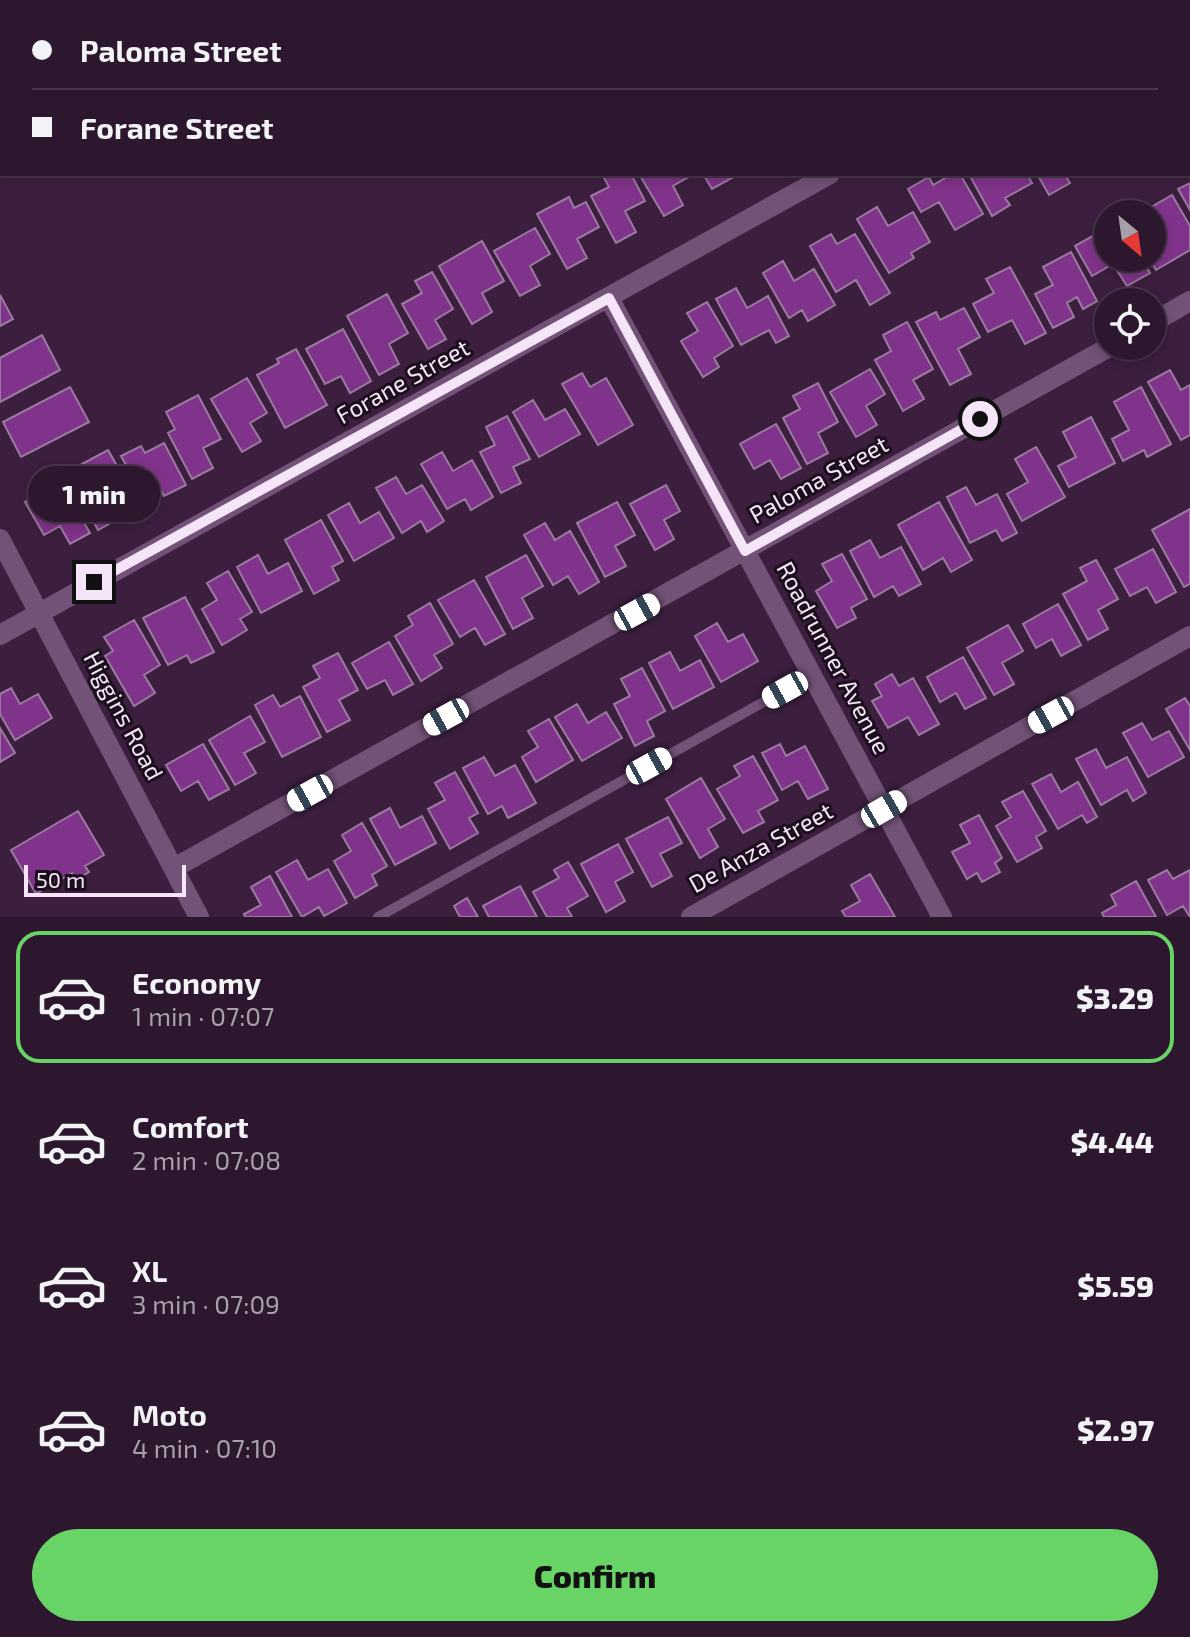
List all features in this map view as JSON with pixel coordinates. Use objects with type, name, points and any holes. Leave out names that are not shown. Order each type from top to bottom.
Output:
[{"type":"street","name":"Forane Street","points":[[0,635],[826,176]]},
{"type":"street","name":"Roadrunner Avenue","points":[[609,298],[942,917]]},
{"type":"street","points":[[1166,315],[1190,301]]},
{"type":"street","name":"Paloma Street","points":[[174,868],[1094,356]]},
{"type":"street","name":"Higgins Road","points":[[0,539],[199,917]]},
{"type":"street","name":"De Anza Street","points":[[691,917],[1190,636]]},
{"type":"lane","points":[[378,917],[812,675]]},
{"type":"building","points":[[603,176],[632,176],[645,201],[625,211],[636,232],[616,243],[591,196],[609,187]]},
{"type":"building","points":[[640,176],[690,176],[673,186],[683,205],[664,216]]},
{"type":"building","points":[[704,176],[732,178],[712,189]]},
{"type":"building","points":[[949,176],[961,176],[983,214],[955,230],[939,202],[921,212],[908,189],[929,177],[933,185]]},
{"type":"building","points":[[970,176],[1028,176],[1032,183],[1005,198],[1010,205],[992,216]]},
{"type":"building","points":[[1038,176],[1065,176],[1070,183],[1049,195]]},
{"type":"building","points":[[1190,183],[1190,210],[1178,189]]},
{"type":"building","points":[[1172,195],[1190,226],[1190,250],[1166,264],[1166,200],[1163,200]]},
{"type":"building","points":[[569,197],[574,208],[586,202],[599,227],[577,239],[587,258],[567,269],[537,214]]},
{"type":"building","points":[[877,207],[888,226],[913,212],[930,242],[911,253],[914,258],[889,273],[857,219]]},
{"type":"building","points":[[535,228],[550,254],[530,266],[540,285],[520,296],[494,251]]},
{"type":"building","points":[[831,234],[837,244],[855,234],[890,293],[870,305],[856,280],[836,292],[810,246]]},
{"type":"building","points":[[1094,235],[1094,272],[1099,272],[1092,276],[1075,246]]},
{"type":"building","points":[[482,241],[504,281],[482,293],[492,312],[472,324],[439,266]]},
{"type":"building","points":[[1071,252],[1094,295],[1094,303],[1083,309],[1077,297],[1067,303],[1074,317],[1053,328],[1035,294],[1053,285],[1043,267]]},
{"type":"building","points":[[783,261],[794,281],[814,269],[835,305],[808,321],[802,310],[789,318],[763,273]]},
{"type":"building","points":[[1010,267],[1046,333],[1025,344],[1012,320],[988,332],[973,304],[994,293],[986,279]]},
{"type":"building","points":[[432,272],[453,309],[435,320],[446,339],[428,349],[402,304],[422,293],[415,281]]},
{"type":"building","points":[[1118,272],[1150,273],[1127,286]]},
{"type":"building","points":[[736,288],[747,308],[768,296],[789,336],[776,343],[769,330],[741,345],[716,299]]},
{"type":"building","points":[[387,294],[408,333],[389,344],[399,364],[379,375],[347,316]]},
{"type":"building","points":[[0,295],[13,319],[0,326]]},
{"type":"building","points":[[707,302],[733,346],[714,358],[719,367],[703,377],[681,341],[698,331],[687,313]]},
{"type":"building","points":[[964,308],[980,337],[958,349],[971,374],[950,385],[916,322],[936,312],[940,320]]},
{"type":"building","points":[[907,322],[933,369],[913,380],[924,399],[903,411],[875,360],[891,351],[883,335]]},
{"type":"building","points":[[343,329],[371,381],[350,393],[341,376],[325,384],[306,349]]},
{"type":"building","points":[[42,335],[60,370],[0,402],[0,358]]},
{"type":"building","points":[[296,349],[327,405],[285,428],[257,375]]},
{"type":"building","points":[[870,369],[885,394],[866,406],[877,425],[856,437],[830,392]]},
{"type":"building","points":[[1170,370],[1181,390],[1190,385],[1190,435],[1181,440],[1148,382]]},
{"type":"building","points":[[582,373],[590,387],[606,378],[633,425],[598,445],[562,384]]},
{"type":"building","points":[[247,378],[267,413],[250,423],[261,441],[242,452],[211,399]]},
{"type":"building","points":[[818,383],[838,422],[818,433],[828,453],[807,464],[783,418],[800,409],[793,396]]},
{"type":"building","points":[[70,387],[89,422],[21,457],[3,422]]},
{"type":"building","points":[[1141,387],[1171,444],[1147,457],[1144,450],[1123,461],[1112,439],[1129,430],[1114,402]]},
{"type":"building","points":[[198,395],[221,439],[203,448],[213,468],[192,479],[168,433],[175,429],[166,412]]},
{"type":"building","points":[[533,400],[545,420],[565,409],[580,434],[539,457],[513,412]]},
{"type":"building","points":[[507,416],[530,459],[513,467],[521,483],[501,493],[480,452],[495,445],[486,427]]},
{"type":"building","points":[[1091,417],[1115,463],[1069,487],[1058,466],[1076,457],[1063,432]]},
{"type":"building","points":[[776,424],[801,468],[781,479],[770,460],[754,469],[740,444]]},
{"type":"building","points":[[164,443],[186,485],[164,496],[156,481],[139,489],[121,456],[141,446],[145,453]]},
{"type":"building","points":[[1036,447],[1065,497],[1022,521],[1007,494],[1028,482],[1015,459]]},
{"type":"building","points":[[108,450],[129,487],[108,498],[119,518],[98,530],[67,472]]},
{"type":"building","points":[[442,452],[453,471],[472,460],[493,497],[471,510],[465,499],[447,509],[421,464]]},
{"type":"building","points":[[396,477],[406,494],[422,485],[444,521],[427,532],[421,521],[402,533],[376,488]]},
{"type":"building","points":[[61,482],[90,533],[70,544],[60,526],[44,535],[25,502]]},
{"type":"building","points":[[666,485],[680,511],[664,520],[674,539],[655,550],[630,504]]},
{"type":"building","points":[[966,487],[976,505],[997,494],[1017,533],[1002,541],[996,530],[970,543],[947,497]]},
{"type":"building","points":[[617,502],[635,535],[615,546],[626,566],[605,577],[577,523]]},
{"type":"building","points":[[939,502],[972,560],[951,572],[943,558],[923,570],[898,525]]},
{"type":"building","points":[[349,503],[360,523],[379,512],[394,538],[354,561],[328,515]]},
{"type":"building","points":[[1190,509],[1190,584],[1184,587],[1152,530]]},
{"type":"building","points":[[321,520],[343,561],[332,567],[339,580],[314,594],[285,540]]},
{"type":"building","points":[[545,523],[555,540],[570,531],[599,582],[579,594],[568,576],[553,585],[524,535]]},
{"type":"building","points":[[870,540],[880,558],[901,547],[921,584],[899,596],[893,586],[874,597],[850,551]]},
{"type":"building","points":[[1153,549],[1176,592],[1156,603],[1147,587],[1130,596],[1115,569]]},
{"type":"building","points":[[842,554],[867,599],[851,608],[856,618],[837,628],[816,591],[832,581],[822,564]]},
{"type":"building","points":[[258,555],[268,574],[288,563],[302,591],[261,613],[237,567]]},
{"type":"building","points":[[526,555],[543,586],[522,598],[533,618],[513,629],[486,577]]},
{"type":"building","points":[[1096,560],[1118,599],[1098,610],[1108,629],[1088,640],[1063,594],[1087,581],[1080,568]]},
{"type":"building","points":[[228,571],[252,612],[240,619],[247,630],[222,645],[202,609],[217,600],[207,583]]},
{"type":"building","points":[[474,580],[505,634],[485,645],[475,628],[460,637],[438,600]]},
{"type":"building","points":[[185,597],[214,652],[191,663],[187,655],[168,665],[143,618]]},
{"type":"building","points":[[430,603],[453,644],[434,655],[442,668],[421,681],[395,636],[413,625],[408,616]]},
{"type":"building","points":[[1058,604],[1081,645],[1061,656],[1052,639],[1036,648],[1023,624]]},
{"type":"building","points":[[134,620],[160,665],[144,675],[155,693],[134,706],[105,656],[113,651],[104,637]]},
{"type":"building","points":[[717,623],[728,642],[743,634],[758,661],[721,682],[695,636]]},
{"type":"building","points":[[1008,625],[1023,651],[1002,663],[1014,684],[994,695],[967,648]]},
{"type":"building","points":[[389,642],[413,684],[393,695],[385,680],[367,689],[352,663]]},
{"type":"building","points":[[670,652],[680,671],[700,660],[714,687],[673,709],[649,663]]},
{"type":"building","points":[[338,653],[358,690],[339,700],[350,720],[327,732],[303,687],[320,678],[313,666]]},
{"type":"building","points":[[963,657],[986,698],[965,709],[956,693],[940,702],[927,677]]},
{"type":"building","points":[[642,668],[665,711],[647,721],[654,736],[635,746],[614,704],[630,696],[621,679]]},
{"type":"building","points":[[892,674],[899,686],[913,678],[939,724],[919,735],[908,717],[888,728],[872,701],[882,696],[875,684]]},
{"type":"building","points":[[11,688],[20,704],[38,694],[52,718],[15,740],[0,714],[0,694]]},
{"type":"building","points":[[273,695],[280,707],[300,696],[321,737],[282,757],[255,705]]},
{"type":"building","points":[[1185,698],[1190,706],[1190,750],[1166,709]]},
{"type":"building","points":[[577,704],[588,723],[606,712],[622,738],[582,761],[555,717]]},
{"type":"building","points":[[250,716],[265,742],[244,753],[256,773],[235,785],[209,740]]},
{"type":"building","points":[[549,719],[573,760],[536,782],[522,757],[538,747],[528,731]]},
{"type":"building","points":[[1142,723],[1152,740],[1169,731],[1184,757],[1148,777],[1123,733]]},
{"type":"building","points":[[0,728],[15,753],[0,762]]},
{"type":"building","points":[[203,744],[229,789],[209,800],[198,781],[181,791],[166,765]]},
{"type":"building","points":[[780,744],[786,756],[805,746],[828,789],[808,799],[798,781],[782,790],[762,753]]},
{"type":"building","points":[[1096,749],[1106,768],[1127,757],[1146,793],[1133,801],[1127,790],[1101,805],[1076,759]]},
{"type":"building","points":[[753,756],[778,800],[758,811],[764,822],[743,833],[717,789],[740,776],[734,766]]},
{"type":"building","points":[[484,757],[495,776],[515,765],[536,803],[508,818],[502,806],[488,814],[463,768]]},
{"type":"building","points":[[455,772],[478,813],[469,818],[478,833],[450,849],[428,809],[445,800],[435,783]]},
{"type":"building","points":[[1051,774],[1061,792],[1078,782],[1097,817],[1087,823],[1082,815],[1058,829],[1032,784]]},
{"type":"building","points":[[701,778],[725,819],[708,829],[718,847],[700,858],[666,799]]},
{"type":"building","points":[[1023,791],[1046,831],[1036,837],[1042,848],[1017,862],[996,826],[1011,817],[1002,802]]},
{"type":"building","points":[[390,808],[400,828],[422,816],[436,843],[395,865],[370,819]]},
{"type":"building","points":[[78,811],[104,855],[85,866],[89,872],[76,880],[72,873],[36,894],[11,850]]},
{"type":"building","points":[[979,815],[1002,858],[995,863],[1000,872],[982,882],[977,873],[967,879],[952,852],[970,843],[960,825]]},
{"type":"building","points":[[668,817],[682,843],[660,854],[672,876],[652,887],[626,839]]},
{"type":"building","points":[[362,823],[387,866],[372,875],[377,885],[355,898],[334,861],[351,851],[342,835]]},
{"type":"building","points":[[618,844],[633,872],[615,882],[625,901],[606,912],[581,864]]},
{"type":"building","points":[[297,860],[308,880],[328,869],[347,903],[324,916],[319,907],[302,917],[276,872]]},
{"type":"building","points":[[568,862],[588,896],[567,908],[572,917],[547,917],[533,892],[559,878],[554,870]]},
{"type":"building","points":[[1167,870],[1173,879],[1190,870],[1190,917],[1183,906],[1167,915],[1148,880]]},
{"type":"building","points":[[870,874],[895,917],[846,917],[842,911],[860,901],[851,885]]},
{"type":"building","points":[[270,876],[292,917],[245,917],[244,914],[261,905],[251,887]]},
{"type":"building","points":[[1136,881],[1156,917],[1104,917],[1102,913],[1116,905],[1111,895]]},
{"type":"building","points":[[520,886],[537,917],[489,917],[483,906]]},
{"type":"building","points":[[467,898],[478,917],[460,917],[454,906]]},
{"type":"route","points":[[94,582],[609,298],[745,551],[980,419]]}]
